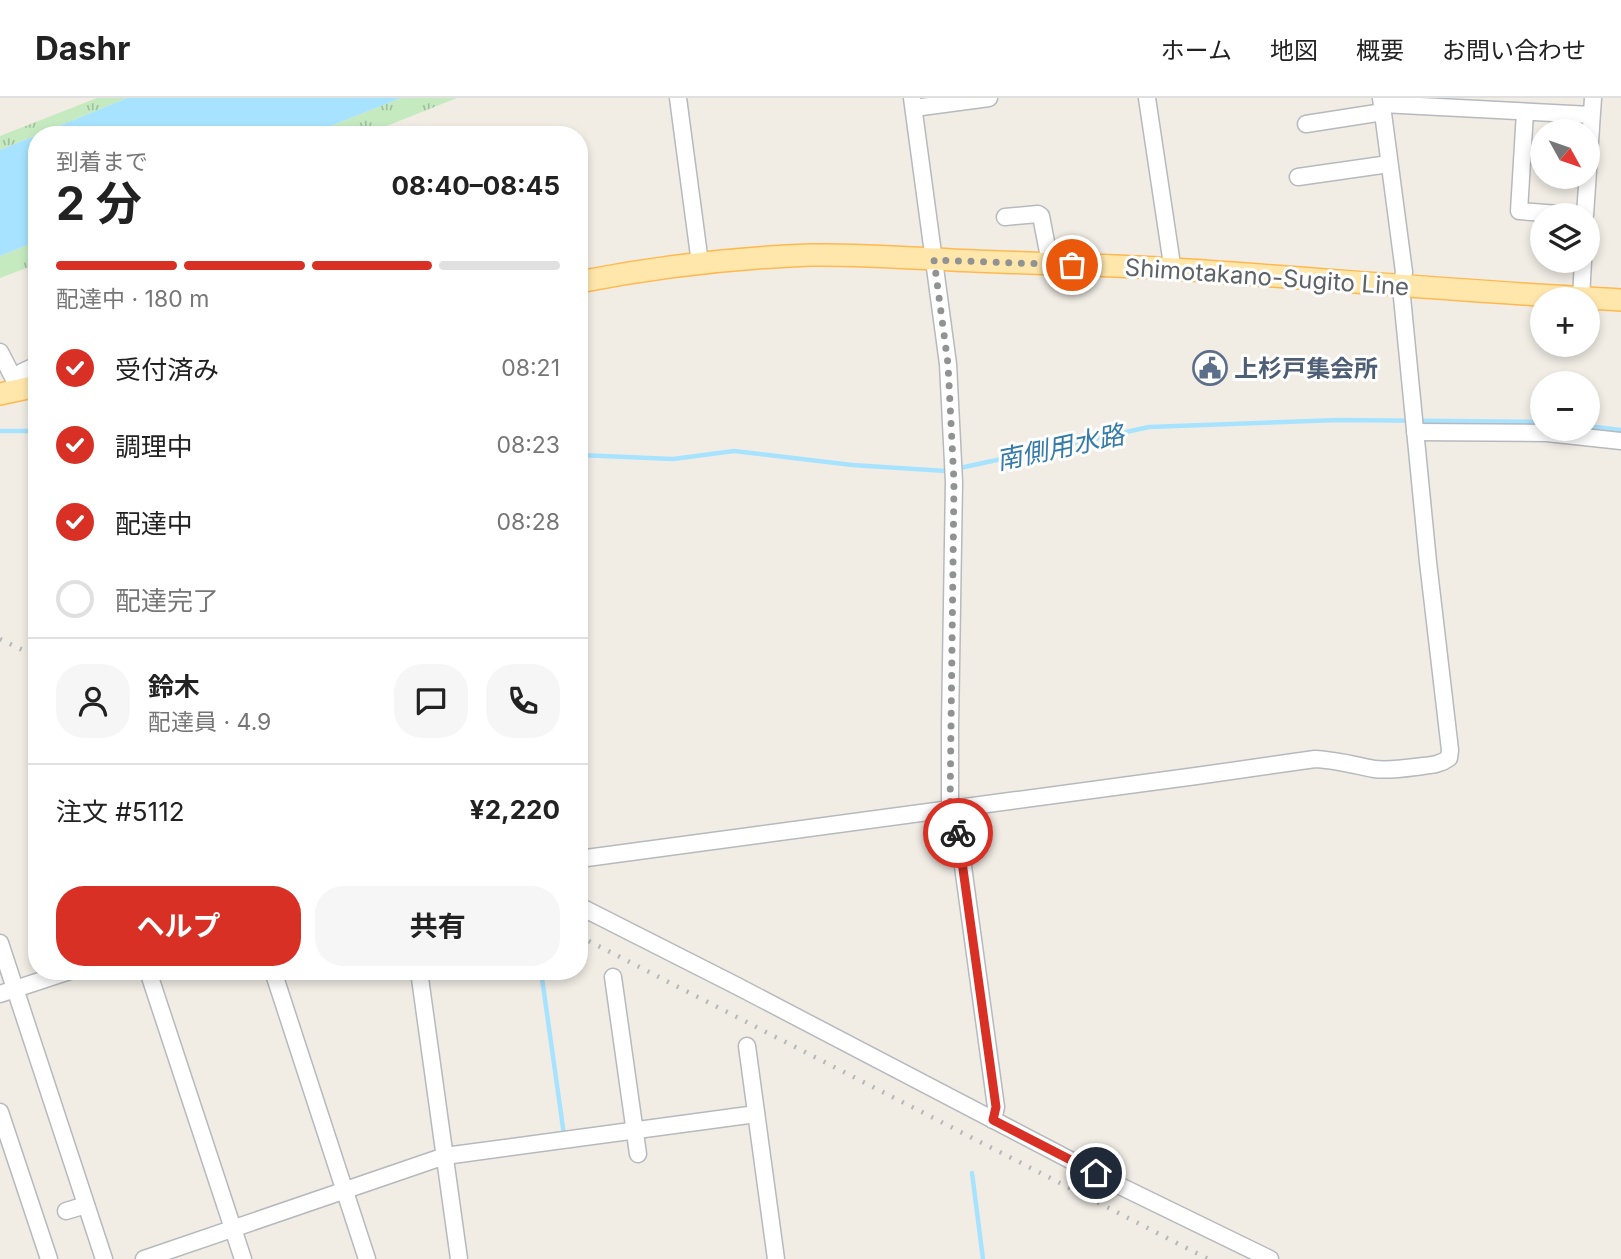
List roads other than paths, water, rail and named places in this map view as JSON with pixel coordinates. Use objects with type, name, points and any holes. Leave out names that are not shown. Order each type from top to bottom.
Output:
[{"type":"main road","name":"Shimotakano-Sugito Line","points":[[588,280],[700,263],[810,256],[887,257],[1170,269],[1530,295]]},
{"type":"main road","name":"Shimotakano-Sugito Line","points":[[1600,299],[1621,300]]},
{"type":"street","points":[[678,98],[700,263]]},
{"type":"street","points":[[989,98],[913,103],[948,364],[953,469],[953,808],[996,1107],[993,1120]]},
{"type":"street","points":[[1147,98],[1171,258],[1170,269]]},
{"type":"street","points":[[1586,203],[1593,98]]},
{"type":"street","points":[[1306,124],[1382,105],[1591,115]]},
{"type":"street","points":[[588,858],[1315,759],[1393,770],[1443,763],[1449,758],[1401,286],[1404,272],[1382,105]]},
{"type":"street","points":[[1525,112],[1519,211],[1530,212]]},
{"type":"street","points":[[1298,177],[1389,164]]},
{"type":"street","points":[[1005,217],[1041,216],[1048,252],[1047,264]]},
{"type":"street","points":[[0,352],[17,388]]},
{"type":"street","points":[[17,388],[22,372],[28,369]]},
{"type":"street","points":[[1415,432],[1547,433],[1621,441]]},
{"type":"street","points":[[588,911],[1118,1185],[1270,1259]]},
{"type":"street","points":[[0,943],[8,992],[104,1259]]},
{"type":"street","points":[[614,977],[638,1154]]},
{"type":"street","points":[[8,992],[44,980]]},
{"type":"street","points":[[151,980],[243,1259]]},
{"type":"street","points":[[276,980],[367,1259]]},
{"type":"street","points":[[420,980],[459,1259]]},
{"type":"street","points":[[747,1046],[776,1259]]},
{"type":"street","points":[[0,1112],[49,1259]]},
{"type":"street","points":[[144,1259],[445,1156],[756,1114]]},
{"type":"street","points":[[66,1211],[86,1205]]},
{"type":"water","points":[[127,98],[401,98],[331,126],[59,126]]},
{"type":"water","points":[[28,139],[28,245],[0,256],[0,150]]},
{"type":"waterway","name":"南側用水路","points":[[588,455],[673,459],[734,451],[852,465],[946,471],[1149,427],[1338,420],[1530,422]]},
{"type":"waterway","name":"南側用水路","points":[[1600,428],[1621,430]]},
{"type":"waterway","name":"南側用水路","points":[[0,431],[28,431]]},
{"type":"waterway","points":[[542,980],[564,1135]]},
{"type":"waterway","points":[[972,1173],[983,1259]]},
{"type":"railway","points":[[0,639],[28,653]]},
{"type":"railway","points":[[588,941],[1208,1259]]},
{"type":"place","name":"上杉戸集会所","points":[[1210,368]]}]
